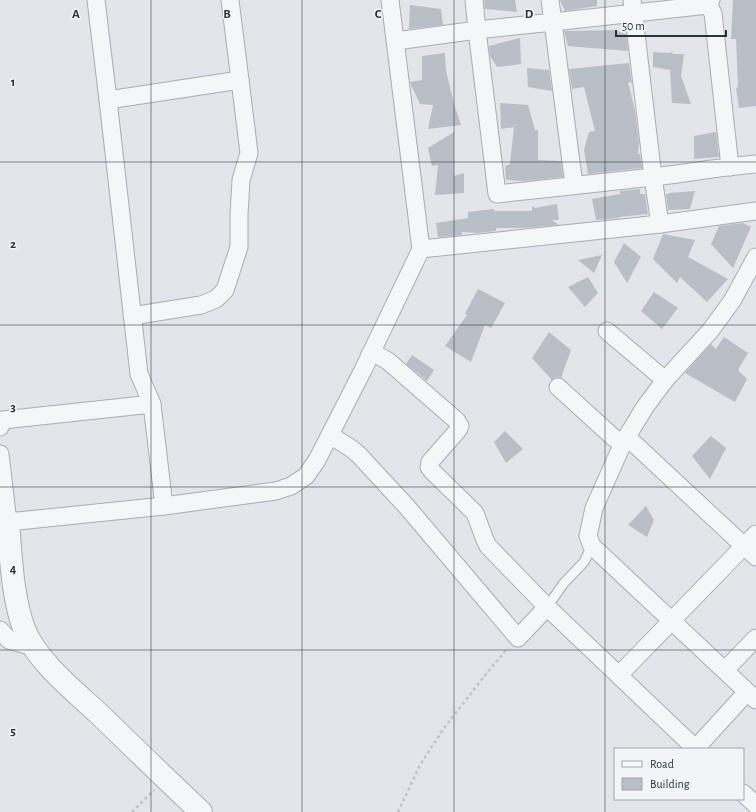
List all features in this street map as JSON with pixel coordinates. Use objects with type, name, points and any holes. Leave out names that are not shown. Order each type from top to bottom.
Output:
[{"type":"street","points":[[96,0],[139,374],[152,404],[164,506]]},
{"type":"street","points":[[132,316],[201,305],[216,299],[225,290],[239,247],[241,180],[249,154],[230,0]]},
{"type":"street","points":[[4,522],[164,506],[276,491],[291,486],[306,476],[317,460],[421,249],[390,0]]},
{"type":"street","points":[[474,0],[497,194],[756,164]]},
{"type":"street","points":[[550,0],[574,185]]},
{"type":"street","points":[[396,41],[553,22],[633,6],[709,2],[713,13],[730,167]]},
{"type":"street","points":[[633,6],[660,224]]},
{"type":"street","points":[[108,100],[240,80]]},
{"type":"street","points":[[421,249],[660,224],[756,211]]},
{"type":"street","points":[[697,748],[752,696],[592,546],[588,536],[594,508],[625,440],[665,380],[714,325],[732,301],[756,257]]},
{"type":"street","points":[[608,331],[665,380]]},
{"type":"street","points":[[370,354],[379,356],[388,361],[458,421],[460,426],[458,430],[430,462],[429,467],[475,513],[488,546],[547,607],[695,748]]},
{"type":"street","points":[[558,386],[614,438],[625,440],[750,552]]},
{"type":"street","points":[[0,427],[3,420],[152,404]]},
{"type":"street","points":[[330,434],[359,455],[407,507],[518,638],[547,607]]},
{"type":"street","points":[[0,460],[4,522],[18,609],[25,631],[34,647],[60,678],[201,812]]},
{"type":"street","points":[[619,675],[672,620],[750,552],[756,534]]},
{"type":"street","points":[[0,630],[9,640],[34,647]]},
{"type":"street","points":[[725,670],[756,638]]},
{"type":"street","points":[[744,794],[756,806]]},
{"type":"lane","points":[[547,607],[564,583],[584,562],[592,546]]},
{"type":"path","points":[[398,812],[420,766],[444,728],[490,669],[518,638]]},
{"type":"path","points":[[132,812],[165,778]]},
{"type":"building","points":[[484,0],[515,0],[517,12],[485,9]]},
{"type":"building","points":[[560,0],[597,0],[597,6],[565,11]]},
{"type":"building","points":[[733,0],[756,0],[756,106],[739,108],[736,88],[738,87],[736,39],[731,39]]},
{"type":"building","points":[[410,5],[441,9],[443,25],[409,29]]},
{"type":"building","points":[[614,30],[626,34],[628,51],[568,46],[564,31]]},
{"type":"building","points":[[520,38],[521,64],[497,67],[490,56],[489,46]]},
{"type":"building","points":[[653,52],[672,52],[673,54],[684,54],[681,76],[691,104],[672,103],[670,70],[653,67]]},
{"type":"building","points":[[445,53],[446,71],[461,125],[428,129],[433,105],[420,104],[410,82],[422,80],[422,56]]},
{"type":"building","points":[[629,63],[632,83],[628,82],[635,111],[639,143],[638,154],[640,154],[642,168],[588,174],[584,150],[589,132],[595,131],[584,87],[572,89],[569,69]]},
{"type":"building","points":[[527,68],[549,70],[552,91],[528,87]]},
{"type":"building","points":[[500,103],[528,105],[535,130],[538,130],[538,160],[561,161],[563,177],[525,181],[506,180],[505,166],[510,164],[514,127],[501,129]]},
{"type":"building","points":[[454,132],[454,176],[464,173],[464,193],[435,195],[438,165],[432,166],[428,148]]},
{"type":"building","points":[[716,132],[719,157],[694,159],[694,136]]},
{"type":"building","points":[[640,189],[640,194],[645,194],[648,214],[596,220],[592,199],[620,194],[620,191]]},
{"type":"building","points":[[695,191],[690,209],[668,210],[666,194]]},
{"type":"building","points":[[557,204],[559,220],[552,220],[559,225],[524,228],[496,228],[496,231],[477,233],[462,232],[462,235],[438,237],[436,223],[468,218],[468,212],[494,209],[494,211],[532,211],[532,206],[535,208]]},
{"type":"building","points":[[743,223],[751,227],[733,268],[711,244],[719,226]]},
{"type":"building","points":[[663,234],[695,240],[688,257],[728,279],[707,302],[680,277],[677,283],[653,259]]},
{"type":"building","points":[[624,243],[641,257],[627,283],[614,262]]},
{"type":"building","points":[[602,255],[594,273],[578,260]]},
{"type":"building","points":[[588,277],[598,293],[585,307],[568,287]]},
{"type":"building","points":[[478,289],[505,303],[491,328],[485,325],[471,362],[445,346],[467,315],[465,314]]},
{"type":"building","points":[[654,292],[678,308],[662,329],[641,311]]},
{"type":"building","points":[[549,332],[571,350],[561,378],[555,377],[552,380],[532,358]]},
{"type":"building","points":[[724,337],[748,353],[738,370],[747,379],[735,402],[685,373],[711,344],[716,349]]},
{"type":"building","points":[[412,355],[434,370],[427,381],[406,364]]},
{"type":"building","points":[[505,431],[523,449],[506,463],[494,442]]},
{"type":"building","points":[[711,436],[726,448],[710,479],[692,456]]},
{"type":"building","points":[[646,506],[654,520],[647,537],[628,525]]}]
